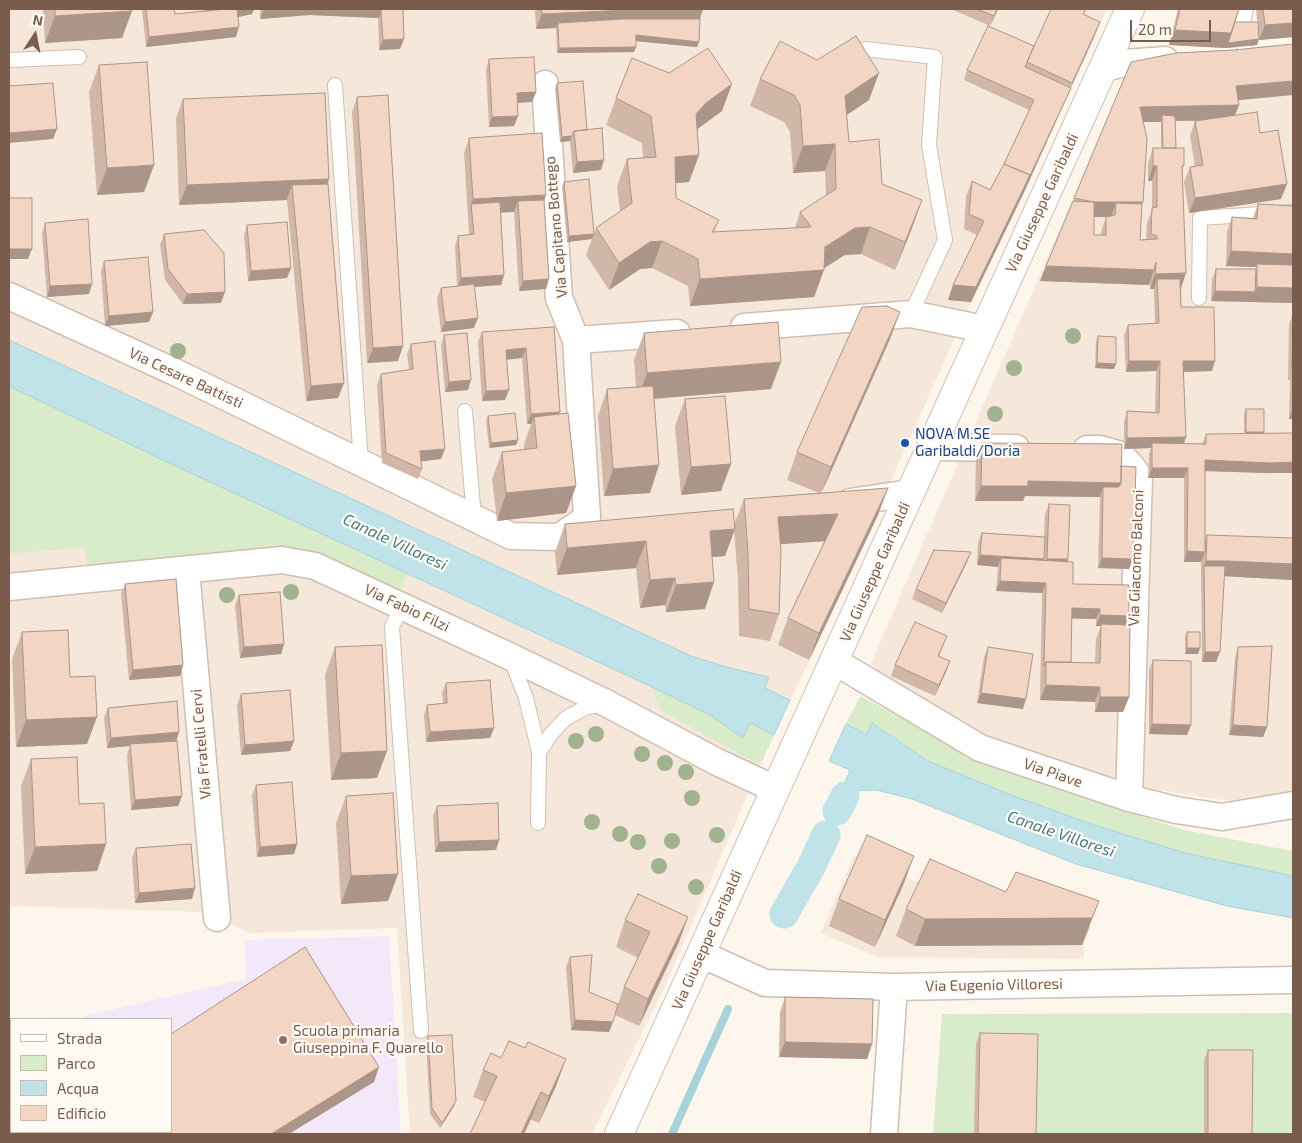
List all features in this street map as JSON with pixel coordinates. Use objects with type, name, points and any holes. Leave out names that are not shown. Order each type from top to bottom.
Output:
[{"type":"main road","name":"Via Giuseppe Garibaldi","points":[[619,1134],[1130,9]]},
{"type":"street","points":[[1218,56],[1252,50]]},
{"type":"street","points":[[1104,68],[1125,63],[1190,58]]},
{"type":"street","name":"Via Capitano Bottego","points":[[545,84],[559,298],[576,340],[598,522]]},
{"type":"street","name":"Via Cesare Battisti","points":[[9,296],[177,373],[511,536],[559,537],[576,526],[598,522]]},
{"type":"street","points":[[576,340],[911,314],[984,329]]},
{"type":"street","name":"Via Giacomo Balconi","points":[[931,447],[1100,449],[1121,455],[1139,477],[1129,798]]},
{"type":"street","points":[[831,504],[910,493]]},
{"type":"street","name":"Via Fabio Filzi","points":[[9,587],[282,560],[315,566],[510,656],[606,703],[717,762],[775,789]]},
{"type":"street","name":"Via Fratelli Cervi","points":[[186,570],[217,918]]},
{"type":"street","name":"Via Piave","points":[[834,661],[980,748],[1129,798],[1176,810],[1222,817],[1293,805]]},
{"type":"street","name":"Via Eugenio Villoresi","points":[[701,954],[765,983],[894,987],[1293,980]]},
{"type":"street","points":[[884,1134],[894,987]]},
{"type":"lane","points":[[1242,27],[1246,9]]},
{"type":"lane","points":[[865,48],[935,57],[929,145],[946,240],[911,314]]},
{"type":"lane","points":[[9,60],[79,57]]},
{"type":"lane","points":[[335,85],[362,463]]},
{"type":"lane","points":[[1199,298],[1200,218],[1293,212]]},
{"type":"lane","points":[[466,411],[474,518]]},
{"type":"lane","points":[[402,605],[392,627],[421,1031]]},
{"type":"lane","points":[[510,656],[526,698],[539,752],[538,823]]},
{"type":"lane","points":[[539,752],[550,734],[566,718],[585,708],[606,703]]},
{"type":"shaded area","points":[[9,9],[1107,9],[1025,190],[971,302],[896,469],[878,515],[762,761],[662,993],[592,1134],[410,1134],[397,928],[249,933],[203,912],[9,906]]},
{"type":"shaded area","points":[[1293,59],[1293,794],[1243,803],[1112,783],[983,738],[883,679],[871,663],[1126,77]]},
{"type":"shaded area","points":[[854,855],[997,916],[1006,897],[1091,927],[1083,945],[1084,959],[878,957],[821,933]]},
{"type":"shaded area","name":"Scuola primaria Giuseppina F. Quarello","points":[[389,936],[401,1134],[9,1134],[10,1062],[10,1133],[172,1133],[172,1018],[83,1018],[88,1015],[246,979],[245,940]]},
{"type":"green space","points":[[9,386],[165,461],[408,573],[397,596],[296,551],[116,567],[86,563],[85,547],[9,554]]},
{"type":"green space","points":[[652,687],[710,715],[742,738],[750,723],[774,735],[762,761],[752,761],[660,710]]},
{"type":"green space","points":[[860,696],[1000,769],[1184,830],[1293,851],[1293,876],[1185,853],[1094,825],[1011,795],[928,761],[873,723],[868,734],[846,724]]},
{"type":"green space","points":[[1293,1013],[1293,1134],[933,1134],[942,1014]]},
{"type":"water","name":"Canale Villoresi","points":[[9,340],[691,656],[769,677],[765,688],[790,700],[774,735],[750,723],[743,738],[710,715],[652,687],[165,461],[9,386]]},
{"type":"water","name":"Canale Villoresi","points":[[872,723],[928,761],[1011,795],[1094,825],[1185,853],[1293,876],[1293,918],[1227,906],[1076,864],[912,799],[876,790],[856,791],[844,785],[850,770],[829,761],[846,724],[867,734]]},
{"type":"building","points":[[55,9],[132,9],[132,11],[55,16]]},
{"type":"building","points":[[146,9],[174,9],[175,14],[237,9],[239,27],[149,37]]},
{"type":"building","points":[[382,9],[403,9],[404,39],[383,40]]},
{"type":"building","points":[[541,9],[700,9],[542,14]]},
{"type":"building","points":[[977,9],[997,9],[994,16]]},
{"type":"building","points":[[1051,9],[1086,9],[1083,14],[1100,22],[1072,83],[1027,62]]},
{"type":"building","points":[[1180,9],[1239,9],[1231,33],[1175,30]]},
{"type":"building","points":[[1263,9],[1293,9],[1293,23],[1265,25]]},
{"type":"building","points":[[623,19],[700,19],[699,42],[636,35],[636,47],[559,48],[558,23]]},
{"type":"building","points":[[1235,22],[1258,22],[1259,39],[1228,43]]},
{"type":"building","points":[[988,26],[1034,46],[1025,67],[1071,88],[1028,180],[1030,175],[1004,164],[1034,100],[967,70]]},
{"type":"building","points":[[856,36],[879,73],[845,96],[849,142],[879,139],[882,184],[922,200],[905,242],[870,227],[855,228],[825,247],[824,270],[700,279],[698,259],[662,241],[650,242],[619,263],[596,228],[632,203],[627,159],[656,157],[651,116],[616,98],[632,58],[669,73],[708,48],[732,84],[706,103],[696,114],[699,155],[675,157],[676,198],[719,220],[712,232],[811,227],[800,212],[836,189],[835,144],[803,146],[800,105],[794,95],[760,79],[780,41],[817,60]]},
{"type":"building","points":[[1293,44],[1293,81],[1236,86],[1239,105],[1140,107],[1147,139],[1143,202],[1094,202],[1074,198],[1131,62],[1176,53]]},
{"type":"building","points":[[534,57],[536,92],[517,93],[518,116],[492,117],[489,59]]},
{"type":"building","points":[[147,62],[154,165],[107,168],[99,65]]},
{"type":"building","points":[[583,81],[587,130],[574,131],[572,136],[562,137],[557,83]]},
{"type":"building","points":[[53,83],[57,129],[9,133],[9,86]]},
{"type":"building","points":[[325,93],[329,179],[187,185],[183,99]]},
{"type":"building","points":[[388,95],[403,346],[373,348],[357,97]]},
{"type":"building","points":[[1257,112],[1260,133],[1278,130],[1287,184],[1195,198],[1190,167],[1203,165],[1195,121]]},
{"type":"building","points":[[1162,115],[1175,116],[1176,148],[1163,148]]},
{"type":"building","points":[[602,128],[604,160],[577,162],[574,131]]},
{"type":"building","points":[[542,133],[546,195],[473,199],[469,138]]},
{"type":"building","points":[[1153,148],[1184,148],[1184,165],[1182,166],[1186,273],[1155,274],[1156,262],[1154,270],[1046,266],[1073,201],[1094,202],[1094,235],[1106,235],[1106,217],[1115,215],[1116,203],[1142,204],[1140,240],[1157,239],[1157,236],[1151,234],[1152,208],[1157,207],[1157,166],[1153,166]]},
{"type":"building","points":[[1004,164],[1030,175],[976,287],[953,285],[984,221],[969,214],[972,181],[990,190]]},
{"type":"building","points":[[589,179],[594,234],[569,236],[564,182]]},
{"type":"building","points":[[328,184],[344,383],[311,386],[292,185]]},
{"type":"building","points":[[9,198],[32,198],[32,249],[9,249]]},
{"type":"building","points":[[544,200],[549,279],[523,281],[518,201]]},
{"type":"building","points":[[500,202],[504,275],[461,278],[458,236],[474,234],[471,204]]},
{"type":"building","points":[[1258,204],[1293,206],[1293,254],[1231,251],[1232,217],[1257,219]]},
{"type":"building","points":[[88,219],[92,284],[50,286],[45,223]]},
{"type":"building","points":[[287,222],[291,268],[251,271],[247,225]]},
{"type":"building","points":[[204,230],[224,253],[225,292],[187,294],[168,269],[164,234]]},
{"type":"building","points":[[148,257],[153,312],[109,316],[104,261]]},
{"type":"building","points":[[1257,264],[1293,265],[1293,288],[1257,287]]},
{"type":"building","points":[[1216,269],[1256,269],[1255,292],[1215,291]]},
{"type":"building","points":[[1157,279],[1180,279],[1181,307],[1214,307],[1215,361],[1183,361],[1186,437],[1127,438],[1127,411],[1159,413],[1160,361],[1129,361],[1128,325],[1159,323]]},
{"type":"building","points":[[474,284],[478,318],[445,322],[441,288]]},
{"type":"building","points":[[887,306],[900,312],[831,467],[797,452],[862,307]]},
{"type":"building","points":[[1293,314],[1293,370],[1292,370]]},
{"type":"building","points":[[778,322],[781,362],[647,373],[644,333]]},
{"type":"building","points":[[554,327],[560,412],[531,414],[526,348],[506,350],[509,390],[486,391],[482,332]]},
{"type":"building","points":[[467,333],[471,380],[449,382],[444,335]]},
{"type":"building","points":[[1098,336],[1116,337],[1116,364],[1097,363]]},
{"type":"building","points":[[435,341],[445,449],[420,451],[422,469],[386,453],[381,374],[413,369],[411,344]]},
{"type":"building","points":[[653,386],[659,465],[613,469],[607,389]]},
{"type":"building","points":[[725,396],[731,464],[691,467],[685,399]]},
{"type":"building","points":[[1246,409],[1264,409],[1264,432],[1246,432]]},
{"type":"building","points":[[515,413],[518,440],[491,443],[488,416]]},
{"type":"building","points":[[568,413],[576,486],[506,493],[502,452],[537,448],[534,417]]},
{"type":"building","points":[[1293,433],[1293,462],[1270,463],[1205,460],[1205,552],[1187,551],[1188,468],[1152,468],[1152,443],[1206,444],[1206,434]]},
{"type":"building","points":[[982,443],[1122,444],[1121,483],[1028,481],[1028,486],[981,486]]},
{"type":"building","points":[[1121,466],[1136,467],[1133,559],[1102,558],[1103,487],[1119,487],[1121,483]]},
{"type":"building","points":[[888,488],[819,633],[788,618],[838,514],[778,517],[781,550],[779,614],[749,609],[748,553],[744,499]]},
{"type":"building","points":[[1049,504],[1070,505],[1068,559],[1047,559]]},
{"type":"building","points":[[733,509],[735,529],[710,531],[714,582],[676,585],[675,578],[650,580],[646,541],[567,548],[565,524]]},
{"type":"building","points":[[982,533],[1045,537],[1044,559],[980,555]]},
{"type":"building","points":[[1207,535],[1293,538],[1293,564],[1206,561]]},
{"type":"building","points":[[934,550],[971,552],[946,603],[916,589]]},
{"type":"building","points":[[1001,558],[1073,562],[1073,584],[1129,585],[1129,616],[1100,615],[1100,609],[1072,608],[1071,662],[1046,662],[1044,666],[1046,583],[1000,581]]},
{"type":"building","points":[[1204,566],[1225,566],[1220,652],[1205,652]]},
{"type":"building","points":[[176,579],[183,665],[133,670],[125,584]]},
{"type":"building","points":[[280,592],[284,644],[244,647],[239,595]]},
{"type":"building","points":[[915,622],[947,636],[938,656],[950,661],[939,685],[895,665]]},
{"type":"building","points":[[1101,624],[1130,625],[1129,697],[1100,697],[1100,687],[1046,685],[1046,662],[1100,663]]},
{"type":"building","points":[[68,630],[70,677],[95,676],[97,717],[26,720],[22,632]]},
{"type":"building","points":[[1187,632],[1200,632],[1200,648],[1187,648]]},
{"type":"building","points":[[382,645],[387,751],[341,753],[335,647]]},
{"type":"building","points":[[1272,646],[1267,727],[1233,725],[1238,647]]},
{"type":"building","points":[[988,647],[1033,654],[1026,699],[981,693]]},
{"type":"building","points":[[1153,660],[1191,661],[1191,725],[1152,724]]},
{"type":"building","points":[[490,680],[494,728],[430,732],[427,705],[447,703],[446,683]]},
{"type":"building","points":[[290,690],[294,741],[245,745],[241,694]]},
{"type":"building","points":[[177,701],[179,732],[111,738],[108,708]]},
{"type":"building","points":[[177,741],[182,796],[135,800],[130,744]]},
{"type":"building","points":[[77,757],[79,804],[104,803],[106,844],[35,847],[31,759]]},
{"type":"building","points":[[292,782],[297,844],[260,847],[256,785]]},
{"type":"building","points":[[393,793],[398,874],[351,876],[346,796]]},
{"type":"building","points":[[498,803],[499,840],[439,842],[437,806]]},
{"type":"building","points":[[867,835],[914,856],[885,920],[839,899]]},
{"type":"building","points":[[191,844],[195,888],[139,893],[136,848]]},
{"type":"building","points":[[930,859],[1006,892],[1016,872],[1099,901],[1092,918],[925,919],[906,909]]},
{"type":"building","points":[[638,894],[688,917],[648,999],[624,987],[650,932],[625,920]]},
{"type":"building","points":[[305,947],[379,1067],[271,1134],[16,1134],[172,1133],[172,1033]]},
{"type":"building","points":[[592,955],[589,992],[618,1004],[613,1022],[575,1020],[570,957]]},
{"type":"building","points":[[785,997],[873,999],[872,1044],[785,1042]]},
{"type":"building","points":[[980,1033],[1038,1034],[1036,1134],[978,1134]]},
{"type":"building","points":[[452,1035],[456,1101],[442,1123],[432,1108],[428,1036]]},
{"type":"building","points":[[509,1041],[525,1048],[528,1042],[566,1059],[549,1096],[541,1092],[521,1134],[470,1134],[497,1076],[483,1070],[491,1053],[501,1058]]},
{"type":"building","points":[[1208,1050],[1253,1050],[1252,1134],[1208,1134]]},
{"type":"waterway","points":[[837,811],[845,796]]},
{"type":"waterway","points":[[784,914],[811,867],[826,835]]},
{"type":"waterway","points":[[672,1134],[728,1009]]},
{"type":"place","name":"NOVA M.SE Garibaldi/Doria","points":[[905,443]]},
{"type":"place","name":"Scuola primaria Giuseppina F. Quarello","points":[[283,1040]]}]
